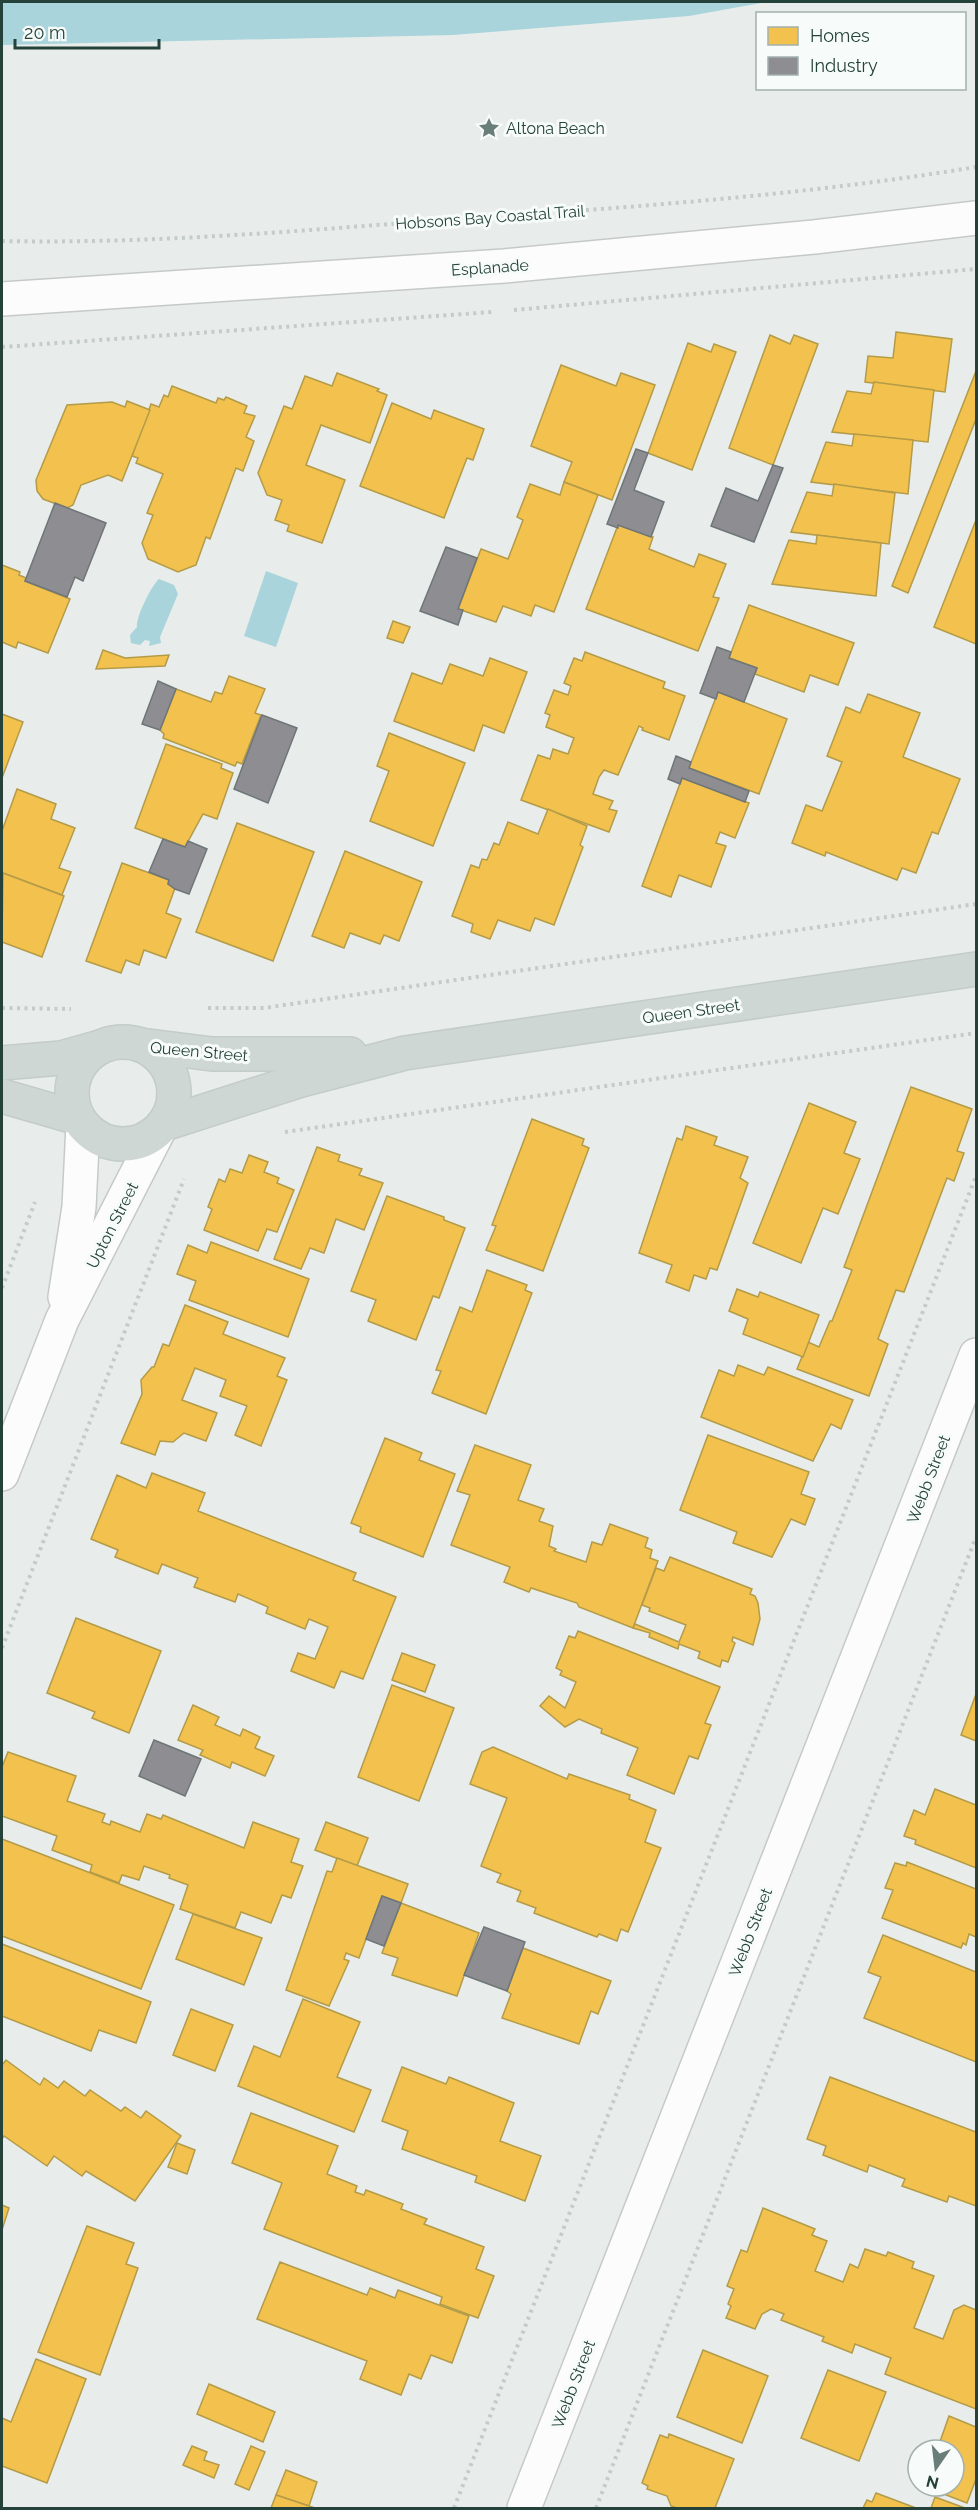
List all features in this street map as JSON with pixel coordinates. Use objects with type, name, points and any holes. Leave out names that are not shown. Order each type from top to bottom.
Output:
[{"type":"main road","name":"Queen Street","points":[[162,1127],[301,1080],[405,1053],[976,969]]},
{"type":"main road","points":[[2,1063],[61,1058],[104,1046],[121,1042],[138,1045],[159,1057],[172,1078],[173,1102],[162,1127],[145,1139],[128,1144],[111,1143],[95,1136],[80,1121],[72,1101],[72,1084],[78,1068],[90,1055],[104,1046]]},
{"type":"main road","name":"Queen Street","points":[[138,1045],[212,1054],[257,1056],[405,1053]]},
{"type":"main road","points":[[2,1096],[80,1121]]},
{"type":"street","name":"Esplanade","points":[[2,299],[504,267],[814,237],[976,218]]},
{"type":"street","name":"Upton Street","points":[[63,1320],[79,1207],[80,1121]]},
{"type":"street","name":"Upton Street","points":[[2,1474],[63,1320],[162,1127]]},
{"type":"street","name":"Webb Street","points":[[524,2508],[976,1355]]},
{"type":"path","name":"Hobsons Bay Coastal Trail","points":[[2,241],[178,239],[672,204],[910,177],[976,166]]},
{"type":"path","points":[[206,1008],[264,1008],[976,904]]},
{"type":"path","points":[[2,1008],[75,1009]]},
{"type":"path","points":[[280,1133],[976,1033]]},
{"type":"path","points":[[454,2508],[976,1176]]},
{"type":"path","points":[[2,1648],[185,1178]]},
{"type":"path","points":[[596,2508],[976,1538]]},
{"type":"water","points":[[2,2],[767,2],[689,16],[453,35],[2,45]]},
{"type":"water","points":[[266,571],[298,583],[276,647],[244,636]]},
{"type":"water","points":[[159,579],[174,585],[178,594],[160,637],[161,643],[149,646],[150,641],[145,640],[140,645],[131,643],[130,635],[137,627],[145,602]]},
{"type":"building: Homes","points":[[896,332],[952,339],[945,392],[865,382],[868,356],[893,358]]},
{"type":"building: Homes","points":[[770,335],[790,344],[794,335],[818,344],[773,465],[729,448]]},
{"type":"building: Homes","points":[[688,343],[711,352],[714,344],[736,352],[692,470],[648,453]]},
{"type":"building: Homes","points":[[561,365],[616,386],[621,373],[655,385],[612,500],[564,482],[572,462],[531,446]]},
{"type":"building: Homes","points":[[976,371],[976,419],[908,593],[892,586]]},
{"type":"building: Homes","points":[[337,373],[379,389],[377,391],[387,395],[370,443],[321,425],[306,465],[345,480],[322,543],[287,531],[289,525],[275,520],[282,500],[267,495],[258,473],[284,406],[292,409],[305,376],[332,386]]},
{"type":"building: Homes","points":[[874,382],[934,390],[928,442],[832,432],[847,391],[871,394]]},
{"type":"building: Homes","points":[[172,386],[216,403],[218,398],[224,400],[226,397],[247,406],[244,413],[255,416],[246,437],[254,441],[243,471],[236,468],[210,539],[206,537],[196,565],[178,572],[148,559],[142,543],[153,515],[147,513],[163,474],[136,463],[138,458],[132,456],[151,404],[159,407],[164,395],[168,397]]},
{"type":"building: Homes","points":[[127,401],[150,410],[122,481],[108,475],[81,485],[73,505],[67,508],[43,499],[37,491],[36,480],[67,405],[112,402],[125,407]]},
{"type":"building: Homes","points":[[392,403],[431,419],[434,410],[484,429],[473,460],[467,458],[444,518],[360,486]]},
{"type":"building: Homes","points":[[854,434],[913,440],[908,494],[811,482],[826,442],[852,446]]},
{"type":"building: Homes","points":[[564,482],[598,495],[554,612],[535,605],[531,616],[503,606],[496,622],[458,609],[481,549],[508,559],[523,520],[517,517],[530,484],[560,495]]},
{"type":"building: Homes","points":[[834,484],[895,493],[889,544],[791,532],[807,492],[832,496]]},
{"type":"building: Homes","points":[[976,520],[976,644],[934,627]]},
{"type":"building: Homes","points":[[618,525],[653,537],[649,549],[694,567],[699,554],[726,564],[713,597],[719,598],[698,651],[586,609]]},
{"type":"building: Homes","points":[[817,535],[881,543],[876,596],[772,584],[789,540],[816,544]]},
{"type":"building: Homes","points":[[2,565],[20,572],[19,575],[26,578],[25,581],[70,599],[48,653],[18,642],[16,648],[2,642]]},
{"type":"building: Homes","points":[[749,605],[854,643],[838,685],[810,675],[804,692],[755,674],[757,668],[729,658]]},
{"type":"building: Homes","points":[[393,621],[410,627],[403,643],[387,638]]},
{"type":"building: Homes","points":[[103,650],[125,658],[169,655],[165,666],[96,669]]},
{"type":"building: Homes","points":[[585,652],[665,682],[663,688],[685,696],[669,740],[642,730],[643,728],[639,726],[618,775],[604,770],[599,777],[593,794],[613,801],[609,809],[617,811],[609,832],[521,800],[538,755],[550,759],[553,749],[568,754],[574,738],[546,727],[550,715],[545,713],[554,690],[568,695],[571,686],[564,683],[574,658],[582,661]]},
{"type":"building: Homes","points":[[490,658],[527,672],[504,733],[483,725],[474,751],[394,721],[412,673],[442,684],[450,664],[483,676]]},
{"type":"building: Homes","points":[[229,676],[265,689],[255,713],[261,715],[242,764],[237,762],[235,766],[163,738],[164,734],[160,730],[176,689],[211,702],[215,692],[222,694]]},
{"type":"building: Homes","points":[[718,692],[787,719],[759,794],[689,768]]},
{"type":"building: Homes","points":[[868,694],[920,713],[903,757],[960,779],[938,834],[932,832],[916,873],[902,868],[897,880],[826,852],[825,856],[792,843],[806,805],[822,811],[842,762],[827,756],[846,707],[860,713]]},
{"type":"building: Homes","points":[[2,714],[23,722],[2,778]]},
{"type":"building: Homes","points":[[389,733],[465,763],[433,846],[370,821],[389,771],[377,766]]},
{"type":"building: Homes","points":[[166,744],[222,764],[221,768],[233,773],[217,819],[203,814],[185,847],[135,828]]},
{"type":"building: Homes","points":[[682,778],[749,803],[735,838],[720,832],[716,843],[726,846],[711,887],[679,875],[671,897],[642,886]]},
{"type":"building: Homes","points":[[17,789],[56,804],[51,819],[75,828],[59,868],[71,872],[62,895],[3,873],[2,877],[2,831]]},
{"type":"building: Homes","points":[[548,809],[587,826],[580,845],[583,847],[554,925],[535,918],[530,931],[498,920],[490,939],[471,932],[473,924],[452,916],[471,865],[479,868],[482,859],[487,860],[494,843],[499,845],[508,822],[538,834]]},
{"type":"building: Homes","points":[[237,823],[314,852],[273,961],[196,932]]},
{"type":"building: Homes","points":[[345,851],[422,882],[399,941],[384,935],[380,944],[350,933],[344,948],[312,936]]},
{"type":"building: Homes","points":[[122,863],[169,880],[168,884],[175,888],[166,913],[181,919],[166,958],[144,950],[139,965],[126,960],[121,973],[86,961]]},
{"type":"building: Homes","points":[[3,873],[64,896],[42,957],[2,942]]},
{"type":"building: Homes","points":[[911,1087],[972,1109],[957,1151],[964,1153],[954,1181],[947,1178],[904,1292],[896,1290],[878,1339],[888,1344],[869,1396],[797,1369],[808,1342],[819,1347],[832,1321],[852,1270],[844,1267]]},
{"type":"building: Homes","points":[[809,1103],[856,1122],[844,1153],[860,1159],[838,1214],[823,1208],[801,1263],[753,1243]]},
{"type":"building: Homes","points":[[532,1119],[584,1139],[582,1145],[589,1148],[543,1271],[486,1250],[496,1226],[492,1225]]},
{"type":"building: Homes","points":[[686,1126],[717,1137],[714,1145],[748,1157],[740,1178],[748,1183],[717,1270],[710,1268],[706,1279],[694,1275],[689,1291],[666,1282],[672,1265],[639,1253],[677,1138],[682,1140]]},
{"type":"building: Homes","points":[[317,1147],[340,1155],[338,1161],[362,1169],[359,1175],[383,1183],[364,1230],[336,1219],[324,1253],[310,1248],[301,1269],[274,1259]]},
{"type":"building: Homes","points":[[249,1155],[268,1162],[264,1172],[279,1178],[277,1183],[294,1190],[277,1232],[267,1229],[258,1251],[204,1230],[212,1209],[208,1207],[219,1179],[225,1182],[230,1169],[242,1173]]},
{"type":"building: Homes","points":[[387,1196],[444,1217],[444,1220],[465,1228],[439,1298],[433,1296],[416,1340],[368,1321],[376,1300],[351,1291]]},
{"type":"building: Homes","points":[[211,1242],[309,1279],[288,1337],[189,1300],[196,1281],[177,1274],[188,1245],[207,1253]]},
{"type":"building: Homes","points":[[487,1270],[527,1285],[525,1290],[532,1293],[486,1414],[432,1393],[441,1371],[436,1370],[460,1307],[472,1312]]},
{"type":"building: Homes","points":[[737,1289],[758,1297],[760,1292],[819,1315],[803,1357],[743,1334],[748,1319],[729,1311]]},
{"type":"building: Homes","points":[[185,1305],[228,1322],[223,1334],[285,1358],[277,1376],[287,1380],[261,1446],[235,1435],[247,1406],[220,1396],[226,1380],[195,1368],[182,1400],[217,1413],[206,1441],[184,1433],[173,1442],[160,1441],[155,1455],[121,1443],[142,1394],[141,1380],[154,1367],[163,1344],[169,1346]]},
{"type":"building: Homes","points":[[738,1365],[764,1375],[768,1367],[853,1400],[841,1429],[831,1424],[813,1461],[701,1417],[719,1370],[734,1376]]},
{"type":"building: Homes","points":[[708,1435],[809,1472],[801,1494],[815,1499],[805,1525],[791,1519],[772,1557],[733,1543],[737,1532],[680,1510]]},
{"type":"building: Homes","points":[[385,1438],[422,1453],[419,1460],[455,1474],[423,1557],[360,1532],[361,1527],[351,1523]]},
{"type":"building: Homes","points":[[475,1445],[531,1465],[518,1500],[544,1509],[539,1521],[553,1526],[549,1546],[556,1549],[554,1551],[586,1562],[592,1542],[602,1545],[610,1524],[648,1538],[645,1547],[652,1550],[650,1558],[658,1561],[633,1628],[579,1607],[577,1603],[531,1588],[529,1592],[504,1582],[510,1567],[451,1545],[470,1495],[457,1491]]},
{"type":"building: Homes","points":[[152,1473],[205,1493],[198,1511],[356,1573],[353,1580],[396,1597],[363,1679],[341,1671],[334,1688],[291,1671],[298,1653],[315,1659],[328,1627],[309,1619],[305,1629],[266,1613],[268,1607],[238,1594],[235,1602],[194,1587],[198,1578],[162,1564],[158,1574],[115,1557],[118,1550],[91,1539],[117,1475],[146,1488]]},
{"type":"building: Homes","points":[[670,1557],[752,1589],[750,1594],[755,1596],[758,1603],[760,1619],[753,1645],[733,1637],[732,1641],[735,1643],[728,1662],[722,1660],[720,1667],[698,1658],[700,1652],[679,1644],[678,1649],[649,1637],[650,1633],[633,1628],[635,1624],[679,1642],[686,1625],[649,1611],[650,1608],[642,1605],[656,1568],[664,1571]]},
{"type":"building: Homes","points":[[76,1618],[161,1651],[129,1733],[92,1718],[95,1712],[47,1693]]},
{"type":"building: Homes","points":[[578,1631],[720,1687],[705,1723],[711,1725],[698,1759],[689,1756],[674,1794],[627,1775],[638,1748],[601,1733],[602,1729],[579,1719],[565,1727],[540,1706],[549,1696],[565,1708],[576,1682],[560,1675],[562,1671],[556,1668],[569,1636],[575,1638]]},
{"type":"building: Homes","points":[[402,1653],[435,1665],[425,1692],[392,1680]]},
{"type":"building: Homes","points":[[392,1685],[454,1708],[419,1801],[358,1777]]},
{"type":"building: Homes","points":[[976,1694],[976,1741],[961,1735]]},
{"type":"building: Homes","points":[[193,1705],[219,1717],[215,1725],[240,1736],[243,1729],[260,1737],[255,1748],[274,1756],[265,1776],[232,1762],[230,1768],[200,1755],[203,1750],[178,1740]]},
{"type":"building: Homes","points":[[493,1747],[567,1779],[569,1774],[630,1795],[629,1799],[656,1810],[645,1842],[661,1848],[628,1932],[621,1929],[617,1941],[599,1934],[597,1937],[534,1913],[536,1908],[517,1901],[521,1891],[497,1882],[501,1874],[481,1866],[507,1798],[470,1784],[482,1752]]},
{"type":"building: Homes","points":[[8,1752],[76,1776],[67,1801],[105,1814],[102,1822],[110,1825],[111,1821],[140,1832],[147,1814],[161,1819],[163,1815],[244,1848],[253,1822],[299,1839],[291,1862],[303,1866],[291,1898],[282,1895],[271,1923],[241,1912],[235,1928],[180,1909],[188,1885],[169,1878],[170,1875],[144,1866],[139,1880],[122,1875],[119,1883],[90,1872],[92,1865],[52,1850],[57,1836],[2,1816],[2,1767]]},
{"type":"building: Homes","points":[[935,1789],[976,1805],[976,1868],[915,1844],[916,1840],[904,1836],[914,1810],[925,1815]]},
{"type":"building: Homes","points":[[326,1822],[368,1838],[357,1866],[315,1850]]},
{"type":"building: Homes","points":[[2,1839],[174,1905],[141,1989],[2,1936]]},
{"type":"building: Homes","points":[[337,1858],[408,1884],[401,1903],[382,1896],[359,1958],[346,1953],[344,1959],[349,1961],[329,2006],[286,1990],[327,1871],[332,1872]]},
{"type":"building: Homes","points":[[907,1862],[976,1889],[976,1937],[969,1934],[966,1945],[963,1943],[961,1948],[882,1918],[893,1890],[885,1888],[895,1863],[906,1866]]},
{"type":"building: Homes","points":[[401,1903],[479,1933],[457,1996],[392,1975],[398,1958],[382,1953]]},
{"type":"building: Homes","points":[[193,1914],[262,1938],[244,1985],[176,1959]]},
{"type":"building: Homes","points":[[883,1935],[976,1972],[976,2062],[864,2018],[881,1977],[868,1972]]},
{"type":"building: Homes","points":[[2,1944],[151,2002],[136,2043],[99,2030],[91,2051],[2,2016]]},
{"type":"building: Homes","points":[[523,1948],[611,1981],[598,2014],[591,2011],[579,2044],[502,2018],[511,1994],[507,1991]]},
{"type":"building: Homes","points":[[303,1999],[360,2022],[337,2077],[371,2090],[354,2132],[238,2086],[254,2046],[280,2057]]},
{"type":"building: Homes","points":[[191,2009],[233,2025],[215,2071],[173,2055]]},
{"type":"building: Homes","points":[[6,2060],[40,2085],[44,2078],[58,2088],[64,2081],[85,2096],[90,2090],[121,2111],[125,2107],[141,2118],[146,2111],[181,2136],[135,2201],[86,2171],[82,2176],[54,2156],[47,2166],[4,2136],[2,2139],[2,2065]]},
{"type":"building: Homes","points":[[402,2067],[446,2084],[449,2077],[514,2103],[500,2141],[541,2156],[525,2201],[475,2182],[477,2176],[402,2149],[408,2131],[382,2121]]},
{"type":"building: Homes","points":[[830,2077],[976,2132],[976,2206],[949,2196],[947,2202],[902,2186],[905,2179],[869,2165],[867,2172],[823,2155],[826,2146],[807,2139]]},
{"type":"building: Homes","points":[[251,2113],[338,2146],[327,2174],[357,2186],[355,2192],[364,2195],[366,2190],[403,2204],[401,2209],[427,2219],[424,2224],[484,2247],[476,2269],[494,2276],[478,2318],[440,2304],[442,2297],[264,2229],[282,2183],[232,2163]]},
{"type":"building: Homes","points":[[177,2143],[195,2150],[187,2174],[168,2167]]},
{"type":"building: Homes","points":[[2,2205],[9,2208],[2,2230]]},
{"type":"building: Homes","points":[[763,2208],[815,2229],[812,2235],[827,2241],[815,2271],[843,2282],[850,2264],[858,2268],[865,2249],[886,2256],[888,2252],[914,2262],[912,2268],[934,2276],[914,2328],[943,2339],[954,2310],[964,2305],[976,2310],[976,2409],[885,2374],[891,2358],[855,2344],[852,2353],[822,2341],[824,2337],[781,2320],[784,2314],[771,2309],[762,2314],[755,2329],[726,2318],[734,2289],[727,2286],[741,2250],[747,2252]]},
{"type":"building: Homes","points":[[87,2226],[134,2243],[126,2264],[138,2268],[100,2375],[38,2352]]},
{"type":"building: Homes","points":[[280,2262],[367,2295],[370,2288],[395,2298],[398,2290],[469,2316],[452,2363],[431,2355],[421,2379],[409,2374],[401,2395],[360,2379],[367,2361],[257,2319]]},
{"type":"building: Homes","points":[[703,2350],[768,2376],[742,2443],[677,2417]]},
{"type":"building: Homes","points":[[36,2359],[86,2379],[47,2483],[2,2466],[2,2418],[11,2422]]},
{"type":"building: Homes","points":[[828,2370],[886,2392],[859,2461],[801,2438]]},
{"type":"building: Homes","points":[[209,2384],[275,2412],[263,2442],[197,2414]]},
{"type":"building: Homes","points":[[949,2416],[976,2427],[976,2479],[967,2503],[954,2498],[966,2498],[966,2438],[941,2438]]},
{"type":"building: Homes","points":[[669,2434],[734,2459],[715,2508],[671,2506],[667,2496],[647,2489],[648,2486],[642,2483],[660,2435],[668,2438]]},
{"type":"building: Homes","points":[[192,2446],[207,2452],[204,2460],[219,2465],[214,2478],[183,2465]]},
{"type":"building: Homes","points":[[251,2446],[265,2452],[249,2490],[235,2484]]},
{"type":"building: Homes","points":[[286,2470],[317,2482],[309,2506],[276,2495]]},
{"type":"building: Homes","points":[[876,2493],[916,2508],[863,2508],[867,2500],[872,2502]]},
{"type":"building: Homes","points":[[276,2495],[315,2508],[271,2508]]},
{"type":"building: Homes","points":[[935,2498],[938,2498],[965,2508],[931,2508]]},
{"type":"building: Industry","points":[[636,449],[648,453],[634,490],[664,502],[651,537],[618,525],[618,528],[607,524]]},
{"type":"building: Industry","points":[[773,465],[783,468],[754,542],[711,526],[726,488],[758,501]]},
{"type":"building: Industry","points":[[55,503],[106,523],[83,581],[75,577],[67,597],[25,581]]},
{"type":"building: Industry","points":[[446,547],[477,558],[458,609],[463,610],[458,625],[420,611]]},
{"type":"building: Industry","points":[[717,647],[731,652],[729,658],[757,668],[744,702],[718,692],[716,699],[700,693]]},
{"type":"building: Industry","points":[[158,681],[176,689],[160,730],[142,724]]},
{"type":"building: Industry","points":[[262,715],[297,728],[268,803],[234,789]]},
{"type":"building: Industry","points":[[676,756],[691,762],[689,768],[749,791],[745,802],[682,778],[680,784],[668,779]]},
{"type":"building: Industry","points":[[163,839],[185,847],[188,841],[207,849],[189,894],[175,889],[168,884],[169,880],[149,872]]},
{"type":"building: Industry","points":[[154,1740],[201,1759],[185,1796],[139,1776]]},
{"type":"building: Industry","points":[[382,1896],[401,1903],[384,1946],[366,1939]]},
{"type":"building: Industry","points":[[484,1927],[525,1942],[507,1991],[464,1975]]},
{"type":"place","name":"Altona Beach","points":[[489,128]]}]
